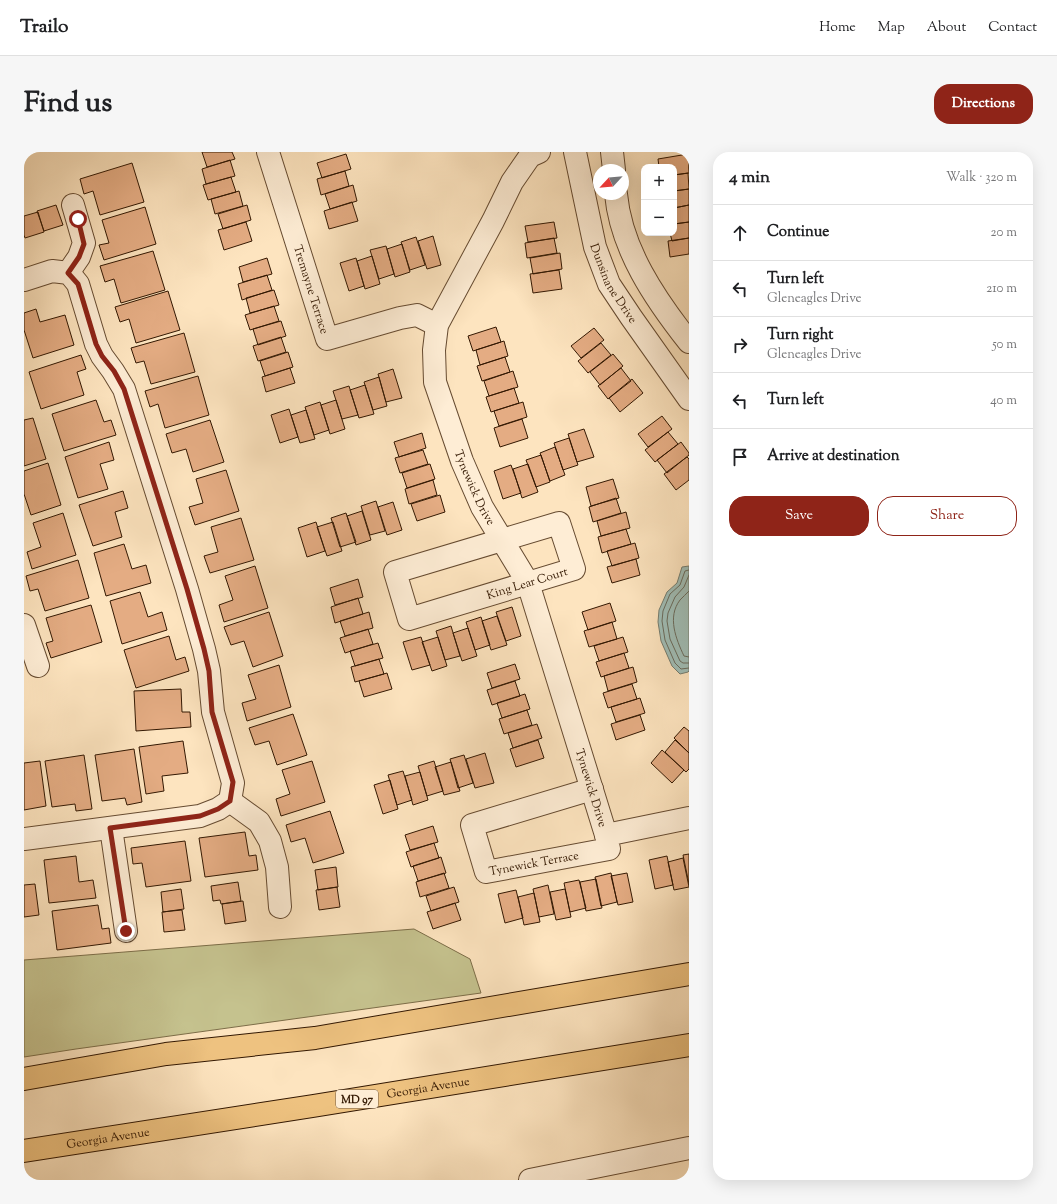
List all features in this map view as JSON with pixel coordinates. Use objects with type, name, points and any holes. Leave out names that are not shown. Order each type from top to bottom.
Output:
[{"type":"main road","points":[[24,1079],[166,1054],[315,1038],[689,974]]},
{"type":"main road","name":"Georgia Avenue","points":[[24,1151],[689,1045]]},
{"type":"street","name":"Tremayne Terrace","points":[[268,152],[328,339],[400,318],[417,315],[437,325]]},
{"type":"street","name":"Tynewick Drive","points":[[538,152],[530,156],[512,182],[437,325],[434,350],[435,382],[462,460],[482,508],[528,583],[606,835]]},
{"type":"street","name":"Dunsinane Drive","points":[[576,152],[595,247],[609,284],[689,399]]},
{"type":"street","points":[[612,152],[613,164]]},
{"type":"street","points":[[616,200],[627,242],[648,285],[689,342]]},
{"type":"street","points":[[68,273],[79,257],[84,244],[73,205]]},
{"type":"street","points":[[24,280],[52,272],[68,273],[78,284],[96,344],[102,356],[114,371],[124,389],[184,582],[209,671],[212,712],[233,782],[230,801],[218,809],[200,816],[24,839]]},
{"type":"street","name":"King Lear Court","points":[[559,524],[574,569],[528,583],[409,619],[395,572],[559,524]]},
{"type":"street","points":[[24,625],[38,666]]},
{"type":"street","name":"Tynewick Terrace","points":[[592,789],[472,825],[486,872],[609,849],[606,835]]},
{"type":"street","points":[[230,801],[259,822],[270,841],[277,867],[280,907]]},
{"type":"street","points":[[606,835],[689,818]]},
{"type":"street","points":[[110,828],[126,931]]},
{"type":"street","points":[[530,1180],[689,1148]]},
{"type":"shaded area","points":[[414,929],[470,959],[481,993],[24,1057],[24,960]]},
{"type":"water","points":[[689,566],[689,671],[680,674],[672,666],[661,641],[658,622],[659,610],[667,592],[677,583],[682,567]]},
{"type":"building","points":[[202,152],[232,152],[235,159],[207,167]]},
{"type":"building","points":[[346,154],[351,169],[322,178],[317,163]]},
{"type":"building","points":[[688,154],[689,173],[677,175],[677,164],[659,164],[658,159]]},
{"type":"building","points":[[230,160],[235,176],[206,184],[202,169]]},
{"type":"building","points":[[132,163],[144,202],[100,215],[93,191],[84,194],[80,179]]},
{"type":"building","points":[[345,171],[349,186],[321,195],[317,179]]},
{"type":"building","points":[[688,173],[689,189],[677,191],[677,175]]},
{"type":"building","points":[[231,177],[236,192],[208,200],[203,185]]},
{"type":"building","points":[[353,185],[357,201],[330,209],[325,194]]},
{"type":"building","points":[[689,189],[689,205],[677,207],[677,191]]},
{"type":"building","points":[[239,191],[243,206],[215,214],[211,199]]},
{"type":"building","points":[[352,202],[358,221],[329,229],[324,211]]},
{"type":"building","points":[[56,205],[63,225],[44,231],[37,211]]},
{"type":"building","points":[[247,205],[251,220],[223,229],[218,214]]},
{"type":"building","points":[[689,205],[689,222],[677,224],[677,207]]},
{"type":"building","points":[[145,207],[156,244],[104,260],[99,245],[109,243],[102,220]]},
{"type":"building","points":[[38,212],[44,232],[25,238],[24,216]]},
{"type":"building","points":[[246,222],[252,241],[224,250],[218,230]]},
{"type":"building","points":[[554,222],[557,238],[528,242],[525,226]]},
{"type":"building","points":[[689,222],[689,238],[672,241],[671,236],[677,236],[677,224]]},
{"type":"building","points":[[433,236],[441,265],[427,269],[418,241]]},
{"type":"building","points":[[416,237],[425,265],[410,270],[401,242]]},
{"type":"building","points":[[554,238],[557,253],[527,258],[525,243]]},
{"type":"building","points":[[689,238],[689,254],[670,257],[668,241]]},
{"type":"building","points":[[402,244],[410,272],[395,277],[387,249]]},
{"type":"building","points":[[386,246],[394,274],[379,279],[370,250]]},
{"type":"building","points":[[153,251],[165,290],[121,303],[114,279],[105,282],[100,266]]},
{"type":"building","points":[[560,253],[562,269],[533,274],[530,258]]},
{"type":"building","points":[[372,256],[380,284],[365,289],[357,261]]},
{"type":"building","points":[[267,258],[272,274],[243,282],[239,267]]},
{"type":"building","points":[[356,258],[364,286],[349,291],[340,263]]},
{"type":"building","points":[[559,270],[562,289],[533,293],[530,274]]},
{"type":"building","points":[[267,275],[272,290],[242,300],[238,284]]},
{"type":"building","points":[[274,290],[279,305],[250,313],[246,298]]},
{"type":"building","points":[[168,291],[180,330],[136,343],[129,319],[120,322],[115,307]]},
{"type":"building","points":[[274,306],[279,321],[250,330],[245,315]]},
{"type":"building","points":[[36,309],[40,322],[65,315],[74,345],[33,358],[24,330],[24,313]]},
{"type":"building","points":[[281,321],[286,336],[258,345],[253,329]]},
{"type":"building","points":[[496,327],[501,342],[473,351],[468,336]]},
{"type":"building","points":[[594,328],[604,340],[581,358],[571,346]]},
{"type":"building","points":[[184,333],[195,372],[151,384],[144,361],[136,363],[131,348]]},
{"type":"building","points":[[281,337],[286,352],[258,361],[253,346]]},
{"type":"building","points":[[504,341],[508,356],[480,365],[476,350]]},
{"type":"building","points":[[601,343],[611,355],[588,373],[578,361]]},
{"type":"building","points":[[288,352],[293,367],[265,376],[260,361]]},
{"type":"building","points":[[613,354],[623,366],[600,385],[590,372]]},
{"type":"building","points":[[81,355],[86,369],[77,372],[84,395],[41,409],[29,372]]},
{"type":"building","points":[[505,357],[510,372],[482,381],[477,366]]},
{"type":"building","points":[[290,368],[295,383],[266,392],[262,377]]},
{"type":"building","points":[[621,368],[631,381],[608,399],[598,386]]},
{"type":"building","points":[[393,369],[402,398],[386,402],[378,374]]},
{"type":"building","points":[[513,371],[518,387],[489,396],[484,381]]},
{"type":"building","points":[[198,376],[209,415],[165,428],[158,404],[150,407],[145,391]]},
{"type":"building","points":[[379,377],[387,406],[373,410],[364,382]]},
{"type":"building","points":[[632,379],[643,393],[620,412],[609,398]]},
{"type":"building","points":[[365,385],[374,414],[359,418],[350,390]]},
{"type":"building","points":[[349,386],[358,415],[342,419],[333,391]]},
{"type":"building","points":[[514,388],[519,403],[491,412],[486,397]]},
{"type":"building","points":[[96,400],[104,422],[111,420],[116,435],[64,451],[52,414]]},
{"type":"building","points":[[336,400],[345,429],[330,434],[321,405]]},
{"type":"building","points":[[320,402],[329,430],[314,435],[305,407]]},
{"type":"building","points":[[523,402],[527,417],[499,426],[494,411]]},
{"type":"building","points":[[289,409],[298,437],[280,443],[271,415]]},
{"type":"building","points":[[306,410],[315,439],[300,443],[291,415]]},
{"type":"building","points":[[662,416],[672,429],[648,447],[638,434]]},
{"type":"building","points":[[33,418],[46,459],[24,466],[24,420]]},
{"type":"building","points":[[522,419],[528,438],[500,447],[494,428]]},
{"type":"building","points":[[210,420],[224,462],[193,472],[186,449],[172,453],[166,434]]},
{"type":"building","points":[[584,429],[594,457],[577,462],[568,434]]},
{"type":"building","points":[[668,432],[678,444],[655,462],[645,450]]},
{"type":"building","points":[[422,433],[426,448],[399,457],[394,442]]},
{"type":"building","points":[[569,438],[578,465],[563,470],[554,443]]},
{"type":"building","points":[[109,442],[114,460],[100,464],[108,489],[78,498],[65,457]]},
{"type":"building","points":[[681,442],[689,455],[667,473],[657,460]]},
{"type":"building","points":[[555,447],[565,475],[550,481],[540,453]]},
{"type":"building","points":[[423,450],[428,464],[400,473],[395,458]]},
{"type":"building","points":[[541,455],[550,482],[536,487],[526,460]]},
{"type":"building","points":[[687,457],[689,459],[689,480],[676,490],[664,474]]},
{"type":"building","points":[[48,463],[61,505],[31,515],[24,494],[24,471]]},
{"type":"building","points":[[430,464],[435,479],[407,488],[402,473]]},
{"type":"building","points":[[528,464],[538,492],[522,498],[513,469]]},
{"type":"building","points":[[511,465],[521,493],[503,499],[494,471]]},
{"type":"building","points":[[226,470],[239,511],[195,525],[189,507],[203,503],[196,479]]},
{"type":"building","points":[[613,479],[619,498],[591,506],[586,487]]},
{"type":"building","points":[[433,480],[437,495],[409,504],[405,489]]},
{"type":"building","points":[[123,491],[128,508],[115,512],[122,537],[93,546],[79,505]]},
{"type":"building","points":[[440,495],[445,512],[417,521],[411,504]]},
{"type":"building","points":[[616,498],[621,513],[593,522],[589,507]]},
{"type":"building","points":[[376,501],[385,531],[370,535],[361,506]]},
{"type":"building","points":[[393,502],[402,530],[387,535],[378,507]]},
{"type":"building","points":[[362,511],[371,540],[356,545],[347,516]]},
{"type":"building","points":[[626,512],[630,528],[601,536],[597,521]]},
{"type":"building","points":[[63,513],[76,555],[32,569],[27,552],[41,547],[33,523]]},
{"type":"building","points":[[346,513],[356,542],[340,547],[331,518]]},
{"type":"building","points":[[241,518],[254,560],[210,573],[204,556],[218,552],[211,527]]},
{"type":"building","points":[[316,522],[325,551],[307,557],[298,528]]},
{"type":"building","points":[[333,522],[342,551],[327,556],[317,527]]},
{"type":"building","points":[[626,529],[631,544],[602,553],[598,537]]},
{"type":"building","points":[[635,543],[639,558],[612,566],[607,551]]},
{"type":"building","points":[[124,544],[132,569],[146,565],[151,583],[106,596],[94,553]]},
{"type":"building","points":[[636,559],[640,575],[612,583],[607,567]]},
{"type":"building","points":[[78,560],[89,598],[45,611],[38,589],[30,591],[26,576]]},
{"type":"building","points":[[255,566],[268,608],[224,622],[219,605],[233,600],[225,576]]},
{"type":"building","points":[[358,579],[363,597],[335,605],[330,588]]},
{"type":"building","points":[[140,592],[148,617],[162,612],[167,630],[122,644],[110,601]]},
{"type":"building","points":[[358,598],[363,614],[335,623],[331,607]]},
{"type":"building","points":[[610,603],[616,621],[588,630],[582,612]]},
{"type":"building","points":[[91,605],[102,642],[51,658],[46,643],[53,641],[46,618]]},
{"type":"building","points":[[512,607],[521,636],[506,641],[496,612]]},
{"type":"building","points":[[269,612],[283,656],[253,667],[244,641],[231,645],[224,627]]},
{"type":"building","points":[[369,612],[373,628],[345,636],[340,621]]},
{"type":"building","points":[[497,616],[507,645],[491,650],[482,621]]},
{"type":"building","points":[[481,617],[490,645],[475,650],[466,622]]},
{"type":"building","points":[[612,622],[617,639],[589,647],[584,631]]},
{"type":"building","points":[[451,626],[460,656],[445,660],[436,631]]},
{"type":"building","points":[[468,628],[477,656],[462,661],[453,633]]},
{"type":"building","points":[[368,629],[373,644],[345,653],[340,638]]},
{"type":"building","points":[[169,636],[176,660],[185,657],[189,671],[136,688],[124,650]]},
{"type":"building","points":[[421,637],[430,665],[412,670],[403,642]]},
{"type":"building","points":[[438,637],[447,666],[432,671],[422,642]]},
{"type":"building","points":[[623,637],[628,652],[599,661],[594,646]]},
{"type":"building","points":[[378,643],[383,658],[355,666],[350,651]]},
{"type":"building","points":[[624,653],[629,668],[601,677],[596,662]]},
{"type":"building","points":[[379,659],[384,674],[355,682],[351,667]]},
{"type":"building","points":[[515,664],[520,679],[492,688],[487,673]]},
{"type":"building","points":[[279,665],[291,707],[247,721],[242,703],[256,699],[248,675]]},
{"type":"building","points":[[633,667],[637,682],[608,691],[604,676]]},
{"type":"building","points":[[387,673],[392,689],[364,697],[359,681]]},
{"type":"building","points":[[515,681],[520,696],[492,705],[487,690]]},
{"type":"building","points":[[632,684],[637,699],[608,708],[603,693]]},
{"type":"building","points":[[181,689],[182,712],[190,712],[191,727],[136,731],[134,691]]},
{"type":"building","points":[[525,694],[530,709],[502,718],[497,703]]},
{"type":"building","points":[[640,698],[645,713],[616,722],[611,707]]},
{"type":"building","points":[[527,710],[532,725],[504,734],[499,719]]},
{"type":"building","points":[[293,714],[307,755],[277,765],[269,741],[255,745],[249,728]]},
{"type":"building","points":[[640,715],[645,730],[616,740],[611,724]]},
{"type":"building","points":[[537,724],[542,738],[513,748],[508,733]]},
{"type":"building","points":[[684,727],[689,731],[689,753],[674,738]]},
{"type":"building","points":[[538,740],[544,758],[516,767],[510,749]]},
{"type":"building","points":[[675,740],[689,753],[689,769],[686,772],[665,752]]},
{"type":"building","points":[[183,741],[188,773],[162,776],[164,791],[146,794],[139,747]]},
{"type":"building","points":[[134,749],[142,802],[127,805],[125,798],[102,801],[95,755]]},
{"type":"building","points":[[662,750],[684,770],[672,783],[651,763]]},
{"type":"building","points":[[485,753],[494,783],[475,788],[466,759]]},
{"type":"building","points":[[84,755],[92,809],[76,811],[75,804],[52,807],[45,761]]},
{"type":"building","points":[[464,755],[473,783],[458,788],[450,759]]},
{"type":"building","points":[[40,761],[46,806],[24,810],[24,763]]},
{"type":"building","points":[[312,761],[325,802],[281,816],[276,799],[290,794],[282,770]]},
{"type":"building","points":[[434,761],[443,791],[427,796],[418,766]]},
{"type":"building","points":[[451,762],[460,791],[444,795],[435,767]]},
{"type":"building","points":[[403,771],[412,800],[397,805],[388,775]]},
{"type":"building","points":[[420,772],[428,800],[413,805],[405,776]]},
{"type":"building","points":[[390,780],[398,809],[383,814],[374,785]]},
{"type":"building","points":[[330,811],[344,853],[313,863],[305,838],[291,842],[286,825]]},
{"type":"building","points":[[433,826],[438,842],[410,850],[405,835]]},
{"type":"building","points":[[245,832],[249,856],[256,855],[258,870],[205,877],[199,838]]},
{"type":"building","points":[[185,841],[191,881],[146,887],[142,863],[133,864],[131,848]]},
{"type":"building","points":[[434,843],[439,858],[411,867],[406,852]]},
{"type":"building","points":[[689,854],[689,884],[683,855]]},
{"type":"building","points":[[76,856],[79,882],[93,880],[96,898],[49,903],[44,860]]},
{"type":"building","points":[[667,856],[673,885],[655,889],[649,860]]},
{"type":"building","points":[[441,857],[446,873],[418,881],[413,866]]},
{"type":"building","points":[[683,858],[689,887],[674,890],[668,862]]},
{"type":"building","points":[[336,867],[338,887],[318,890],[315,870]]},
{"type":"building","points":[[444,873],[449,888],[420,897],[416,882]]},
{"type":"building","points":[[611,873],[617,902],[601,906],[595,877]]},
{"type":"building","points":[[627,873],[633,902],[618,905],[611,876]]},
{"type":"building","points":[[596,879],[602,908],[586,911],[580,882]]},
{"type":"building","points":[[579,880],[586,908],[570,912],[564,883]]},
{"type":"building","points":[[238,882],[241,901],[221,904],[220,900],[213,901],[211,886]]},
{"type":"building","points":[[35,884],[39,915],[24,917],[24,885]]},
{"type":"building","points":[[548,885],[554,914],[539,917],[533,889]]},
{"type":"building","points":[[337,887],[340,907],[319,910],[316,890]]},
{"type":"building","points":[[454,887],[459,902],[431,911],[426,896]]},
{"type":"building","points":[[181,889],[184,909],[163,912],[161,892]]},
{"type":"building","points":[[565,889],[571,917],[556,920],[550,892]]},
{"type":"building","points":[[516,890],[523,918],[505,923],[498,894]]},
{"type":"building","points":[[534,893],[540,922],[524,925],[518,897]]},
{"type":"building","points":[[243,901],[246,921],[225,924],[222,904]]},
{"type":"building","points":[[455,903],[461,920],[433,929],[427,912]]},
{"type":"building","points":[[98,905],[102,929],[109,928],[111,943],[57,950],[52,911]]},
{"type":"building","points":[[182,910],[185,930],[164,932],[162,912]]},
{"type":"route","points":[[78,219],[84,244],[79,257],[68,273],[78,284],[96,344],[102,356],[114,371],[124,389],[187,589],[204,649],[209,671],[212,712],[233,782],[230,801],[218,809],[200,816],[110,828],[126,931]]}]
